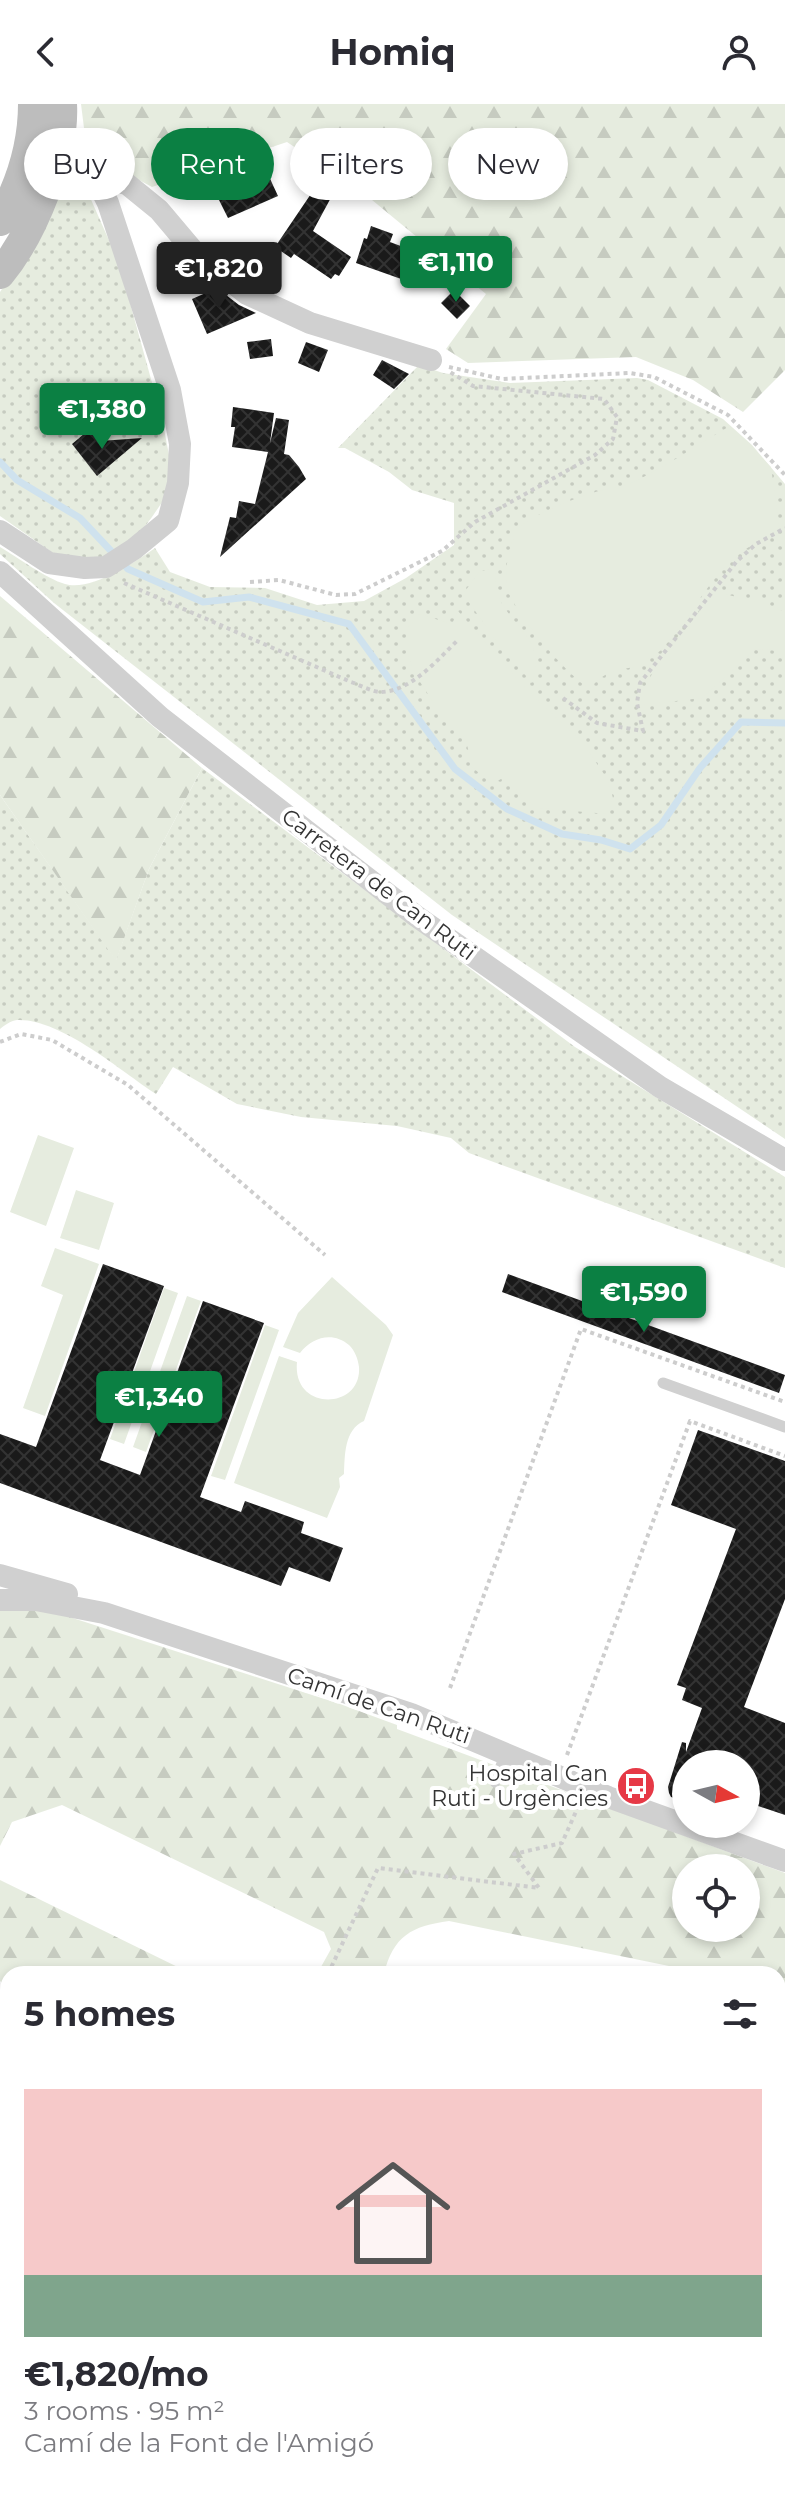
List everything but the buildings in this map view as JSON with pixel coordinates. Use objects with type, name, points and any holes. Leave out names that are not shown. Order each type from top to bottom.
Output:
[{"type":"street","points":[[62,104],[63,128]]},
{"type":"street","points":[[34,109],[42,128]]},
{"type":"street","points":[[0,221],[23,171],[34,109]]},
{"type":"street","points":[[135,190],[159,210],[197,255],[247,294],[310,323],[431,360]]},
{"type":"street","points":[[0,274],[40,200]]},
{"type":"street","points":[[0,531],[49,563],[114,574],[134,549],[168,521],[178,483],[180,444],[170,390],[106,200]]},
{"type":"street","name":"Carretera de Can Ruti","points":[[0,572],[160,717],[416,916],[660,1087],[785,1160]]},
{"type":"street","name":"Camí de Can Ruti","points":[[0,1575],[61,1591],[104,1613]]},
{"type":"street","name":"Camí de Can Ruti","points":[[2,1599],[36,1600],[104,1613],[411,1714],[608,1797],[785,1861]]},
{"type":"lane","points":[[663,1383],[785,1427]]},
{"type":"lane","points":[[495,1782],[507,1752]]},
{"type":"path","points":[[431,360],[462,372],[502,379],[630,373],[654,377],[728,415],[785,475]]},
{"type":"path","points":[[250,582],[279,580],[336,595],[355,594],[442,551],[475,522],[595,455],[613,439],[617,417],[604,399],[473,386],[431,360]]},
{"type":"path","points":[[563,698],[597,723],[643,731],[637,703],[640,683],[737,561],[756,544],[785,528]]},
{"type":"path","points":[[114,574],[351,682],[381,692],[404,685],[424,672],[458,640]]},
{"type":"path","points":[[0,1042],[21,1034],[52,1040],[128,1085],[325,1255]]},
{"type":"path","points":[[450,1688],[581,1329],[785,1402]]},
{"type":"path","points":[[564,1761],[690,1421],[785,1456]]},
{"type":"path","points":[[332,1966],[378,1868],[539,1888],[514,1854],[562,1843],[581,1799]]},
{"type":"green space","points":[[81,104],[785,104],[785,370],[743,412],[693,380],[636,357],[468,363],[446,349],[486,294],[372,200],[432,200],[432,128],[290,128],[290,144],[287,142],[274,146],[274,128],[151,128],[151,186],[135,178],[135,128],[84,128]]},
{"type":"green space","points":[[53,200],[91,200],[119,263],[162,419],[171,465],[167,495],[133,542],[100,565],[63,560],[0,516],[0,292],[24,256]]},
{"type":"green space","points":[[419,365],[443,373],[510,383],[648,380],[723,419],[752,445],[785,484],[785,1139],[452,915],[54,603],[0,554],[0,547],[50,578],[75,585],[87,584],[112,574],[155,548],[170,572],[210,587],[265,588],[317,605],[364,601],[406,578],[454,545],[454,503],[412,490],[389,472],[345,448],[338,448]]},
{"type":"green space","points":[[730,426],[771,467],[780,533],[759,541],[726,566],[660,651],[639,667],[606,675],[590,689],[568,671],[544,644],[513,602],[506,584],[510,547],[517,531],[535,516],[558,506],[642,478]]},
{"type":"green space","points":[[489,569],[495,573],[499,598],[532,646],[535,668],[532,683],[463,594],[479,572]]},
{"type":"green space","points":[[719,585],[724,594],[767,604],[785,612],[785,656],[782,652],[754,650],[702,698],[641,705],[641,694],[652,674]]},
{"type":"green space","points":[[0,596],[202,768],[149,869],[116,961],[0,795]]},
{"type":"green space","points":[[458,611],[526,689],[582,742],[608,780],[613,798],[608,814],[538,808],[507,782],[501,779],[492,784],[472,767],[466,740],[433,702],[415,674],[408,656],[408,627],[419,614],[452,624]]},
{"type":"green space","points":[[202,768],[575,1047],[785,1177],[785,1268],[469,1153],[451,1138],[397,1126],[301,1117],[237,1104],[173,1067],[156,1094],[90,1048],[52,1027],[17,1020],[0,1029],[0,795],[116,960],[149,869]]},
{"type":"green space","points":[[38,1135],[74,1148],[46,1226],[10,1212]]},
{"type":"green space","points":[[76,1190],[114,1203],[99,1250],[60,1238]]},
{"type":"green space","points":[[55,1248],[99,1264],[45,1416],[23,1408],[63,1295],[41,1286]]},
{"type":"green space","points":[[332,1277],[386,1325],[393,1335],[364,1421],[349,1437],[344,1474],[339,1478],[340,1487],[327,1518],[234,1483],[279,1356],[297,1362],[298,1378],[305,1390],[315,1397],[339,1397],[350,1391],[357,1381],[357,1358],[343,1341],[323,1338],[310,1343],[300,1353],[283,1347],[298,1313]]},
{"type":"green space","points":[[164,1288],[178,1293],[124,1444],[110,1439]]},
{"type":"green space","points":[[187,1296],[201,1301],[146,1452],[133,1447]]},
{"type":"green space","points":[[265,1325],[279,1330],[225,1480],[211,1476]]},
{"type":"green space","points":[[0,1607],[54,1612],[340,1704],[397,1725],[397,1729],[672,1831],[672,1838],[691,1838],[734,1854],[672,1854],[672,1942],[760,1942],[760,1864],[785,1873],[785,1966],[669,1966],[449,1921],[424,1926],[406,1935],[393,1950],[386,1966],[321,1966],[331,1949],[324,1932],[62,1805],[12,1822],[0,1846]]},
{"type":"green space","points":[[0,1880],[176,1966],[0,1966]]},
{"type":"waterway","points":[[0,462],[17,480],[80,518],[128,569],[203,602],[249,597],[349,624],[455,769],[507,809],[562,834],[601,840],[630,849],[661,825],[700,768],[741,722],[785,723]]},
{"type":"place","name":"Hospital Can Ruti - Urgències","points":[[636,1786]]}]
